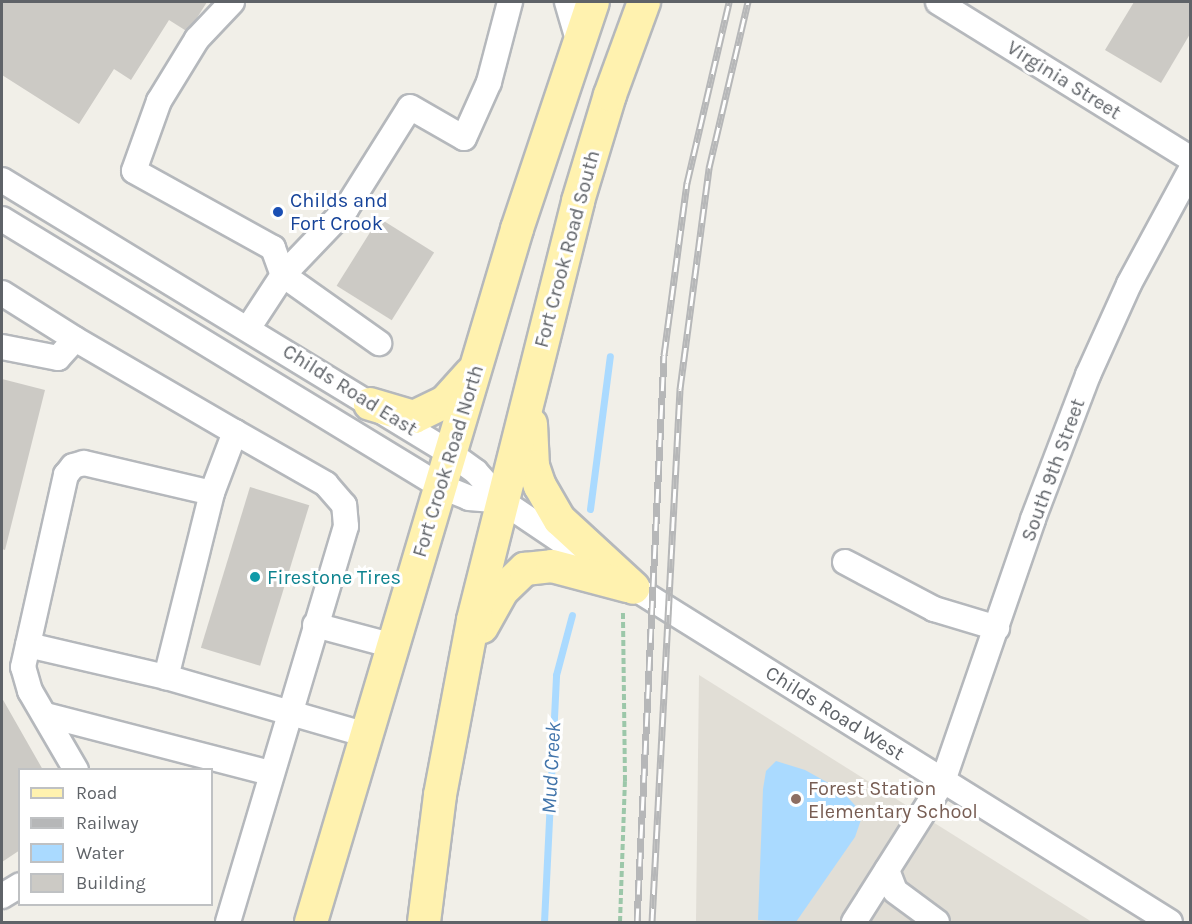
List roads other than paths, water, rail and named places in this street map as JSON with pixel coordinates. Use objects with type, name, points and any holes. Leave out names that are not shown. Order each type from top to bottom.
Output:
[{"type":"main road","name":"Fort Crook Road North","points":[[311,922],[476,366],[593,2]]},
{"type":"main road","name":"Fort Crook Road South","points":[[502,501],[578,201],[610,94],[644,2]]},
{"type":"main road","points":[[370,404],[414,417],[445,402],[476,366]]},
{"type":"main road","points":[[532,384],[530,440],[540,486],[560,520],[634,588]]},
{"type":"main road","points":[[424,922],[440,795],[463,669],[502,501]]},
{"type":"main road","points":[[463,669],[494,605],[525,569],[560,567],[634,588]]},
{"type":"street","points":[[232,2],[197,39],[159,101],[134,171],[273,249],[283,275],[379,343]]},
{"type":"street","points":[[249,327],[283,275],[346,209],[410,107],[464,138],[489,82],[510,2]]},
{"type":"street","points":[[567,2],[579,44]]},
{"type":"street","name":"Virginia Street","points":[[938,2],[1191,158]]},
{"type":"street","name":"South 9th Street","points":[[854,922],[944,781],[1088,375],[1130,284],[1191,171]]},
{"type":"street","name":"Childs Road East","points":[[2,180],[249,327],[450,453],[476,472],[502,501]]},
{"type":"street","name":"Childs Road East","points":[[2,219],[440,486],[469,498],[502,501]]},
{"type":"street","points":[[2,293],[75,339],[326,484],[344,505],[346,526],[228,922]]},
{"type":"street","points":[[2,347],[58,358],[75,339]]},
{"type":"street","points":[[166,677],[213,493],[235,432]]},
{"type":"street","points":[[75,768],[30,691],[23,667],[56,511],[66,475],[73,466],[84,463],[213,493]]},
{"type":"street","name":"Childs Road West","points":[[502,501],[634,588],[1170,922]]},
{"type":"street","points":[[845,562],[934,609],[997,628]]},
{"type":"street","points":[[315,625],[394,646]]},
{"type":"street","points":[[28,645],[166,677],[367,735]]},
{"type":"street","points":[[46,715],[271,773]]},
{"type":"street","points":[[887,870],[895,891],[937,922]]},
{"type":"street","points":[[2,896],[18,886]]},
{"type":"water","points":[[776,761],[805,770],[841,790],[863,814],[855,837],[796,922],[758,920],[763,789],[766,771]]},
{"type":"waterway","name":"Mud Creek","points":[[590,509],[610,356]]},
{"type":"waterway","name":"Mud Creek","points":[[544,922],[556,675],[572,615]]},
{"type":"railway","points":[[637,922],[664,355],[687,183],[729,2]]},
{"type":"railway","points":[[652,922],[680,389],[709,168],[748,2]]},
{"type":"place","name":"Childs and Fort Crook","points":[[278,212]]},
{"type":"place","name":"Firestone Tires","points":[[255,577]]},
{"type":"place","name":"Forest Station Elementary School","points":[[796,799]]}]
